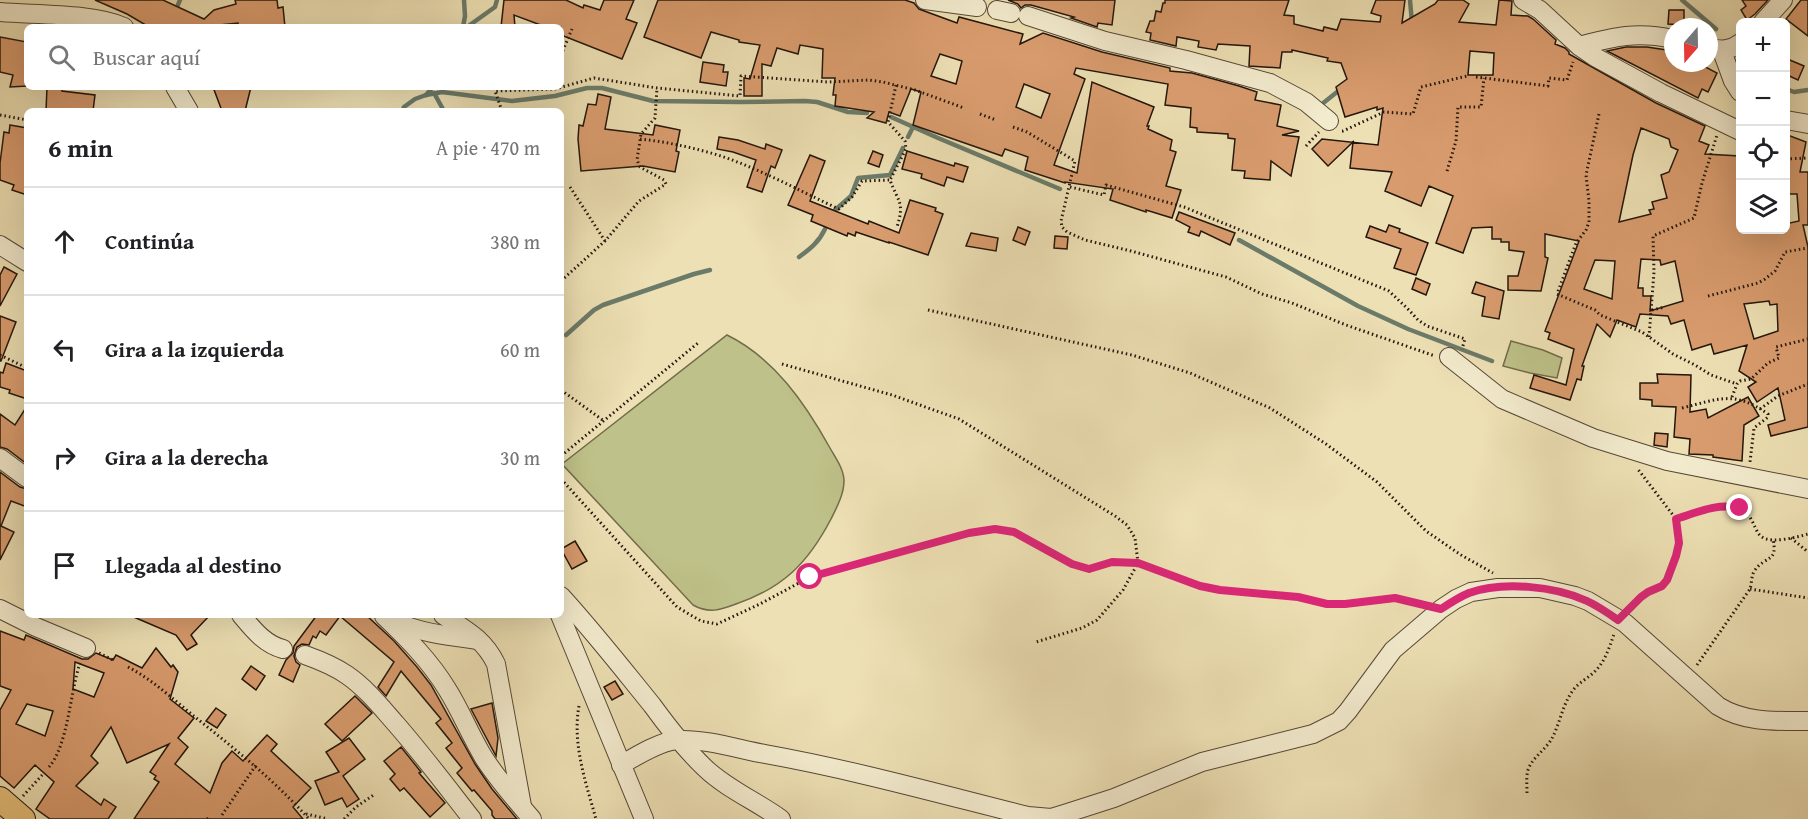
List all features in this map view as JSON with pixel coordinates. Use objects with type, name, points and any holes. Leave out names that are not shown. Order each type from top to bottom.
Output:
[{"type":"street","points":[[925,0],[977,7]]},
{"type":"street","points":[[1523,0],[1540,10],[1579,46],[1661,93],[1736,129]]},
{"type":"street","points":[[1766,18],[1782,0]]},
{"type":"street","points":[[0,12],[88,18],[116,24]]},
{"type":"street","points":[[1012,13],[1105,41],[1270,83],[1306,102],[1329,121]]},
{"type":"street","points":[[1579,46],[1639,34],[1664,37]]},
{"type":"street","points":[[1718,49],[1736,46]]},
{"type":"street","points":[[1718,54],[1736,86]]},
{"type":"street","points":[[177,90],[187,108]]},
{"type":"street","points":[[1790,121],[1808,124]]},
{"type":"street","points":[[0,245],[24,260]]},
{"type":"street","points":[[1449,357],[1502,399],[1593,438],[1667,461],[1808,489]]},
{"type":"street","points":[[0,458],[24,476]]},
{"type":"street","points":[[621,765],[639,754],[679,740],[793,759],[876,777],[1028,816],[1051,818],[1114,798],[1202,762],[1313,734],[1326,728],[1339,721],[1348,711],[1393,650],[1441,609],[1471,592],[1519,587],[1540,588],[1588,601],[1618,620],[1718,706],[1736,714],[1762,720],[1808,721]]},
{"type":"street","points":[[564,599],[588,625],[679,740],[713,775],[781,819]]},
{"type":"street","points":[[0,609],[86,648]]},
{"type":"street","points":[[243,618],[255,632],[268,642],[283,649]]},
{"type":"street","points":[[385,618],[426,659],[447,688],[483,756],[527,813]]},
{"type":"street","points":[[388,618],[406,626],[479,641]]},
{"type":"street","points":[[448,618],[472,633],[496,664],[527,813]]},
{"type":"street","points":[[561,618],[644,819]]},
{"type":"street","points":[[304,655],[337,669],[359,685],[381,706],[472,819]]},
{"type":"path","points":[[564,48],[572,29]]},
{"type":"path","points":[[1476,77],[1548,86],[1549,78],[1566,80],[1579,46]]},
{"type":"path","points":[[564,86],[594,78],[657,88],[740,96],[741,76],[828,82],[869,80],[915,90],[964,108]]},
{"type":"path","points":[[1329,121],[1343,132],[1384,112],[1413,114],[1421,87],[1467,76]]},
{"type":"path","points":[[1448,171],[1456,141],[1458,107],[1481,107],[1484,78]]},
{"type":"path","points":[[890,180],[906,149],[905,141],[888,122],[896,85]]},
{"type":"path","points":[[564,278],[605,241],[644,196],[666,184],[664,180],[640,167],[637,160],[640,139],[645,128],[656,118],[657,88]]},
{"type":"path","points":[[501,108],[495,91],[515,90]]},
{"type":"path","points":[[980,114],[996,120]]},
{"type":"path","points":[[1599,114],[1586,175],[1589,222],[1576,243],[1557,294],[1642,332],[1673,354],[1711,375],[1737,384]]},
{"type":"path","points":[[0,115],[24,119]]},
{"type":"path","points":[[1649,337],[1654,272],[1653,236],[1694,218],[1721,122]]},
{"type":"path","points":[[1012,127],[1027,132],[1075,161],[1061,221],[1062,227],[1067,232],[1084,240],[1226,277],[1262,294],[1292,303],[1346,325],[1430,355],[1449,357]]},
{"type":"path","points":[[640,139],[666,142],[720,156],[838,209],[852,197],[862,181],[890,180]]},
{"type":"path","points":[[1790,159],[1808,158]]},
{"type":"path","points":[[890,180],[901,205],[897,227]]},
{"type":"path","points":[[1069,187],[1104,195],[1107,185],[1184,207],[1389,291],[1427,326],[1445,336],[1465,339],[1463,346]]},
{"type":"path","points":[[570,187],[605,241]]},
{"type":"path","points":[[1708,296],[1758,283],[1770,275],[1785,252],[1808,248]]},
{"type":"path","points":[[1652,310],[1665,307]]},
{"type":"path","points":[[928,310],[1132,355],[1190,374],[1270,408],[1326,444],[1377,482],[1426,531],[1461,555],[1519,587]]},
{"type":"path","points":[[1732,398],[1740,381],[1754,376],[1768,363],[1779,358],[1776,347],[1808,339]]},
{"type":"path","points":[[564,454],[698,343]]},
{"type":"path","points":[[0,355],[24,367]]},
{"type":"path","points":[[782,364],[892,395],[959,419],[1127,525],[1135,538],[1138,563],[1123,590],[1097,620],[1082,628],[1036,642]]},
{"type":"path","points":[[1760,409],[1778,396],[1808,384]]},
{"type":"path","points":[[564,392],[604,421]]},
{"type":"path","points":[[1682,408],[1721,398],[1732,398],[1744,401],[1768,414],[1768,417],[1754,428],[1749,476]]},
{"type":"path","points":[[1527,793],[1527,772],[1530,764],[1552,738],[1574,689],[1593,674],[1601,664],[1609,651],[1618,620],[1641,597],[1662,586],[1667,580],[1676,556],[1679,543],[1676,519],[1623,448]]},
{"type":"path","points":[[564,482],[677,607],[701,621],[717,624],[810,577],[978,531],[995,529],[1014,532],[1072,564],[1089,569],[1112,562],[1138,563],[1200,586],[1220,590],[1298,597],[1327,604],[1395,598],[1441,609]]},
{"type":"path","points":[[1676,519],[1727,505],[1740,508],[1748,513],[1760,535],[1765,539],[1791,538],[1808,534]]},
{"type":"path","points":[[1791,538],[1808,552]]},
{"type":"path","points":[[1687,679],[1750,589],[1756,568],[1773,556],[1776,549],[1773,539]]},
{"type":"path","points":[[1750,589],[1808,598]]},
{"type":"path","points":[[49,767],[61,748],[76,677],[86,648]]},
{"type":"path","points":[[128,668],[160,688],[256,765],[309,819]]},
{"type":"path","points":[[589,685],[579,706],[577,730],[580,755],[596,819]]},
{"type":"path","points":[[222,815],[256,765]]},
{"type":"path","points":[[12,809],[44,773]]},
{"type":"path","points":[[344,819],[356,807],[375,794]]},
{"type":"path","points":[[304,814],[328,819]]},
{"type":"green space","points":[[727,335],[759,356],[787,383],[810,415],[839,463],[844,481],[840,500],[822,535],[813,549],[792,572],[781,582],[753,598],[725,608],[709,610],[693,605],[564,466],[564,462]]},
{"type":"green space","points":[[1511,341],[1562,358],[1557,378],[1503,366]]},
{"type":"building","points":[[95,0],[163,0],[204,19],[214,10],[236,4],[235,0],[277,0],[278,8],[283,7],[285,24],[144,24]]},
{"type":"building","points":[[504,0],[566,0],[583,8],[584,5],[600,10],[604,0],[634,0],[626,19],[637,23],[622,59],[564,36],[564,24],[538,24],[514,15],[515,24],[501,24]]},
{"type":"building","points":[[658,0],[905,0],[914,3],[919,9],[957,23],[959,17],[1023,34],[1020,44],[1043,33],[1102,52],[1170,68],[1170,71],[1192,73],[1257,92],[1255,100],[1281,105],[1277,126],[1299,131],[1282,135],[1299,137],[1291,176],[1271,161],[1270,180],[1244,178],[1245,171],[1232,170],[1235,139],[1228,138],[1228,134],[1197,132],[1197,128],[1190,127],[1191,108],[1165,105],[1168,84],[1076,68],[1074,74],[1085,79],[1054,165],[1077,173],[1092,82],[1154,107],[1148,129],[1172,140],[1170,150],[1176,152],[1166,186],[1181,190],[1172,218],[1110,200],[1113,189],[1065,183],[1025,170],[1028,157],[1005,149],[1002,156],[913,125],[921,92],[911,89],[900,116],[889,112],[886,123],[867,118],[874,112],[835,106],[836,95],[833,95],[835,78],[822,78],[823,49],[800,45],[798,54],[777,48],[771,66],[762,64],[762,96],[744,96],[744,78],[750,79],[760,45],[739,42],[739,40],[711,32],[701,58],[644,37]],"holes":[[[940,54],[962,61],[956,84],[931,76]],[[1024,84],[1050,94],[1041,118],[1016,107]]]},
{"type":"building","points":[[1008,0],[1115,0],[1112,25],[1098,23],[1097,27],[1071,18],[1074,17],[1031,5],[1021,8],[1018,4]]},
{"type":"building","points":[[1165,0],[1289,0],[1284,15],[1294,16],[1294,24],[1323,31],[1324,27],[1337,30],[1341,19],[1380,22],[1381,16],[1371,13],[1376,0],[1405,0],[1402,23],[1438,0],[1463,0],[1469,4],[1459,22],[1496,25],[1499,0],[1512,1],[1511,15],[1528,16],[1533,19],[1556,40],[1555,44],[1565,48],[1569,54],[1656,103],[1705,126],[1699,141],[1709,145],[1705,154],[1736,156],[1736,234],[1790,234],[1790,223],[1799,221],[1797,194],[1790,194],[1790,136],[1806,142],[1800,172],[1808,172],[1808,225],[1803,225],[1808,247],[1808,427],[1771,436],[1768,425],[1785,420],[1778,388],[1757,402],[1748,387],[1756,382],[1739,371],[1747,345],[1714,354],[1711,344],[1692,350],[1684,320],[1671,324],[1668,316],[1640,314],[1636,327],[1617,320],[1610,337],[1597,324],[1582,366],[1584,366],[1581,380],[1577,379],[1570,400],[1530,388],[1534,375],[1566,385],[1574,349],[1548,339],[1550,333],[1545,331],[1579,241],[1545,234],[1545,257],[1548,258],[1541,291],[1508,290],[1508,276],[1518,276],[1524,252],[1509,250],[1509,242],[1492,239],[1492,227],[1472,228],[1463,253],[1436,243],[1453,196],[1429,186],[1421,206],[1385,191],[1392,172],[1350,168],[1353,142],[1378,145],[1383,108],[1377,110],[1377,107],[1345,117],[1336,87],[1347,79],[1341,63],[1292,50],[1292,52],[1282,52],[1280,68],[1249,66],[1250,46],[1218,44],[1216,50],[1198,47],[1199,41],[1177,37],[1176,46],[1150,40],[1151,33],[1146,32],[1150,21],[1154,21],[1156,11],[1161,12]],"holes":[[[1470,51],[1494,53],[1493,75],[1468,75]],[[1641,128],[1669,139],[1671,147],[1678,150],[1669,172],[1661,175],[1667,198],[1652,202],[1654,209],[1649,210],[1651,214],[1619,222]],[[1641,259],[1660,260],[1661,265],[1675,261],[1683,301],[1650,311],[1651,296],[1643,296],[1643,288],[1638,288]],[[1595,260],[1615,261],[1612,299],[1584,289]],[[1769,301],[1770,305],[1777,304],[1778,331],[1754,339],[1744,304]]]},
{"type":"building","points":[[1742,0],[1768,0],[1750,18],[1746,18],[1741,10],[1746,6]]},
{"type":"building","points":[[1801,0],[1808,0],[1808,36],[1790,22],[1790,18],[1787,18]]},
{"type":"building","points":[[1669,10],[1684,10],[1684,18],[1668,18]]},
{"type":"building","points":[[0,37],[24,41],[24,86],[10,87],[13,75],[0,72]]},
{"type":"building","points":[[1626,47],[1664,50],[1664,72],[1717,73],[1708,92],[1702,89],[1698,98],[1607,51]]},
{"type":"building","points":[[1790,60],[1804,66],[1798,80],[1790,76]]},
{"type":"building","points":[[703,62],[724,65],[723,72],[728,72],[726,86],[700,82]]},
{"type":"building","points":[[47,90],[95,95],[93,108],[46,108]]},
{"type":"building","points":[[214,90],[250,90],[246,108],[221,108]]},
{"type":"building","points":[[598,94],[611,97],[605,129],[653,135],[655,125],[680,130],[675,172],[643,166],[581,171],[579,125],[583,126],[588,104],[596,105]]},
{"type":"building","points":[[10,125],[24,127],[24,194],[12,190],[14,185],[0,180],[4,132],[9,133]]},
{"type":"building","points":[[719,137],[738,140],[765,149],[766,144],[782,150],[775,168],[771,166],[762,192],[747,187],[756,160],[717,149]]},
{"type":"building","points":[[1322,139],[1353,142],[1328,166],[1312,149]]},
{"type":"building","points":[[873,151],[883,155],[879,167],[868,163]]},
{"type":"building","points":[[907,151],[954,166],[955,163],[968,167],[963,182],[947,177],[944,186],[921,178],[922,174],[902,169]]},
{"type":"building","points":[[810,155],[825,161],[810,201],[868,224],[869,221],[899,233],[910,200],[936,208],[935,211],[943,214],[928,255],[856,232],[855,236],[848,233],[847,236],[811,221],[813,215],[788,205]]},
{"type":"building","points":[[1179,212],[1235,233],[1230,245],[1201,231],[1199,236],[1188,232],[1190,227],[1176,220]]},
{"type":"building","points":[[1389,225],[1400,229],[1399,232],[1428,243],[1416,275],[1394,268],[1401,249],[1366,237],[1370,226],[1386,232]]},
{"type":"building","points":[[1018,227],[1030,232],[1025,245],[1013,240]]},
{"type":"building","points":[[971,233],[998,238],[996,251],[966,246]]},
{"type":"building","points":[[1055,236],[1068,237],[1067,249],[1054,248]]},
{"type":"building","points":[[4,267],[17,274],[0,306],[0,275]]},
{"type":"building","points":[[1416,278],[1430,284],[1426,295],[1412,289]]},
{"type":"building","points":[[1476,282],[1504,291],[1499,319],[1482,316],[1485,297],[1472,293]]},
{"type":"building","points":[[0,316],[16,322],[1,361],[0,361]]},
{"type":"building","points":[[6,363],[24,370],[24,398],[0,387],[0,372],[3,373]]},
{"type":"building","points":[[1657,374],[1691,375],[1690,412],[1706,409],[1708,418],[1748,397],[1759,416],[1744,425],[1742,461],[1713,457],[1713,455],[1689,454],[1690,439],[1674,437],[1676,407],[1652,406],[1652,400],[1640,399],[1640,383],[1658,383]]},
{"type":"building","points":[[24,411],[24,462],[7,449],[0,447],[0,414],[15,425]]},
{"type":"building","points":[[1655,433],[1668,434],[1667,447],[1654,445]]},
{"type":"building","points":[[0,472],[24,488],[24,506],[11,501],[1,526],[14,532],[0,560]]},
{"type":"building","points":[[575,541],[587,561],[572,569],[564,554],[564,547]]},
{"type":"building","points":[[136,618],[207,618],[191,635],[197,644],[187,650],[176,635]]},
{"type":"building","points":[[315,618],[339,618],[326,635],[320,631],[316,638],[313,636],[309,645],[302,644],[297,647],[294,656],[300,665],[293,682],[279,675],[286,660],[293,653],[294,646]]},
{"type":"building","points":[[342,618],[369,618],[417,667],[431,685],[475,764],[517,819],[495,819],[492,811],[457,773],[462,768],[446,748],[452,743],[436,723],[441,719],[401,671],[386,696],[378,687],[394,662]]},
{"type":"building","points":[[0,631],[24,640],[26,635],[82,659],[88,659],[96,653],[113,660],[116,655],[142,668],[156,648],[178,672],[170,699],[194,718],[178,738],[188,747],[175,764],[210,793],[222,763],[232,751],[243,761],[267,735],[277,744],[271,751],[311,788],[293,807],[303,819],[134,819],[159,782],[150,772],[169,744],[127,763],[111,727],[91,756],[98,763],[76,786],[101,805],[104,799],[116,807],[108,819],[50,819],[36,809],[54,782],[35,765],[14,788],[0,776],[0,710],[11,690],[0,686]],"holes":[[[75,662],[104,673],[94,697],[73,689]],[[27,704],[53,711],[45,736],[16,724]]]},
{"type":"building","points":[[251,666],[265,676],[256,690],[242,679]]},
{"type":"building","points":[[615,681],[623,694],[612,700],[604,687]]},
{"type":"building","points":[[355,696],[372,713],[342,741],[325,724]]},
{"type":"building","points":[[492,703],[498,738],[496,756],[471,709]]},
{"type":"building","points":[[216,708],[226,715],[217,728],[206,721]]},
{"type":"building","points":[[349,738],[365,759],[343,776],[359,799],[347,807],[342,798],[325,805],[315,781],[339,772],[326,752]]},
{"type":"building","points":[[401,747],[421,772],[419,773],[445,803],[430,817],[404,788],[400,791],[390,779],[395,774],[384,761]]},
{"type":"waterway","points":[[175,12],[180,0]]},
{"type":"waterway","points":[[464,0],[464,24]]},
{"type":"waterway","points":[[471,24],[495,7],[497,0]]},
{"type":"waterway","points":[[1410,0],[1412,23]]},
{"type":"waterway","points":[[1682,0],[1703,18]]},
{"type":"waterway","points":[[404,108],[415,99],[442,92],[512,101],[555,96],[587,88],[602,88],[653,101],[805,101],[817,102],[848,112],[867,113]]},
{"type":"waterway","points":[[426,95],[430,90]]},
{"type":"waterway","points":[[1790,90],[1808,90]]},
{"type":"waterway","points":[[1322,104],[1337,92]]},
{"type":"waterway","points":[[434,93],[442,108]]},
{"type":"waterway","points":[[891,117],[1060,189]]},
{"type":"waterway","points":[[908,137],[913,127]]},
{"type":"waterway","points":[[835,210],[851,196],[858,178],[890,175],[903,148]]},
{"type":"waterway","points":[[799,257],[814,245],[825,229]]},
{"type":"waterway","points":[[1239,240],[1358,306],[1408,329],[1492,361]]},
{"type":"waterway","points":[[566,335],[603,305],[710,270]]},
{"type":"route","points":[[810,577],[969,533],[995,529],[1014,532],[1072,564],[1089,569],[1112,562],[1138,563],[1200,586],[1220,590],[1298,597],[1327,604],[1395,598],[1441,609],[1471,592],[1498,588],[1540,588],[1588,601],[1618,620],[1641,597],[1656,590],[1667,580],[1679,543],[1676,519],[1713,507],[1727,505],[1740,508]]}]
